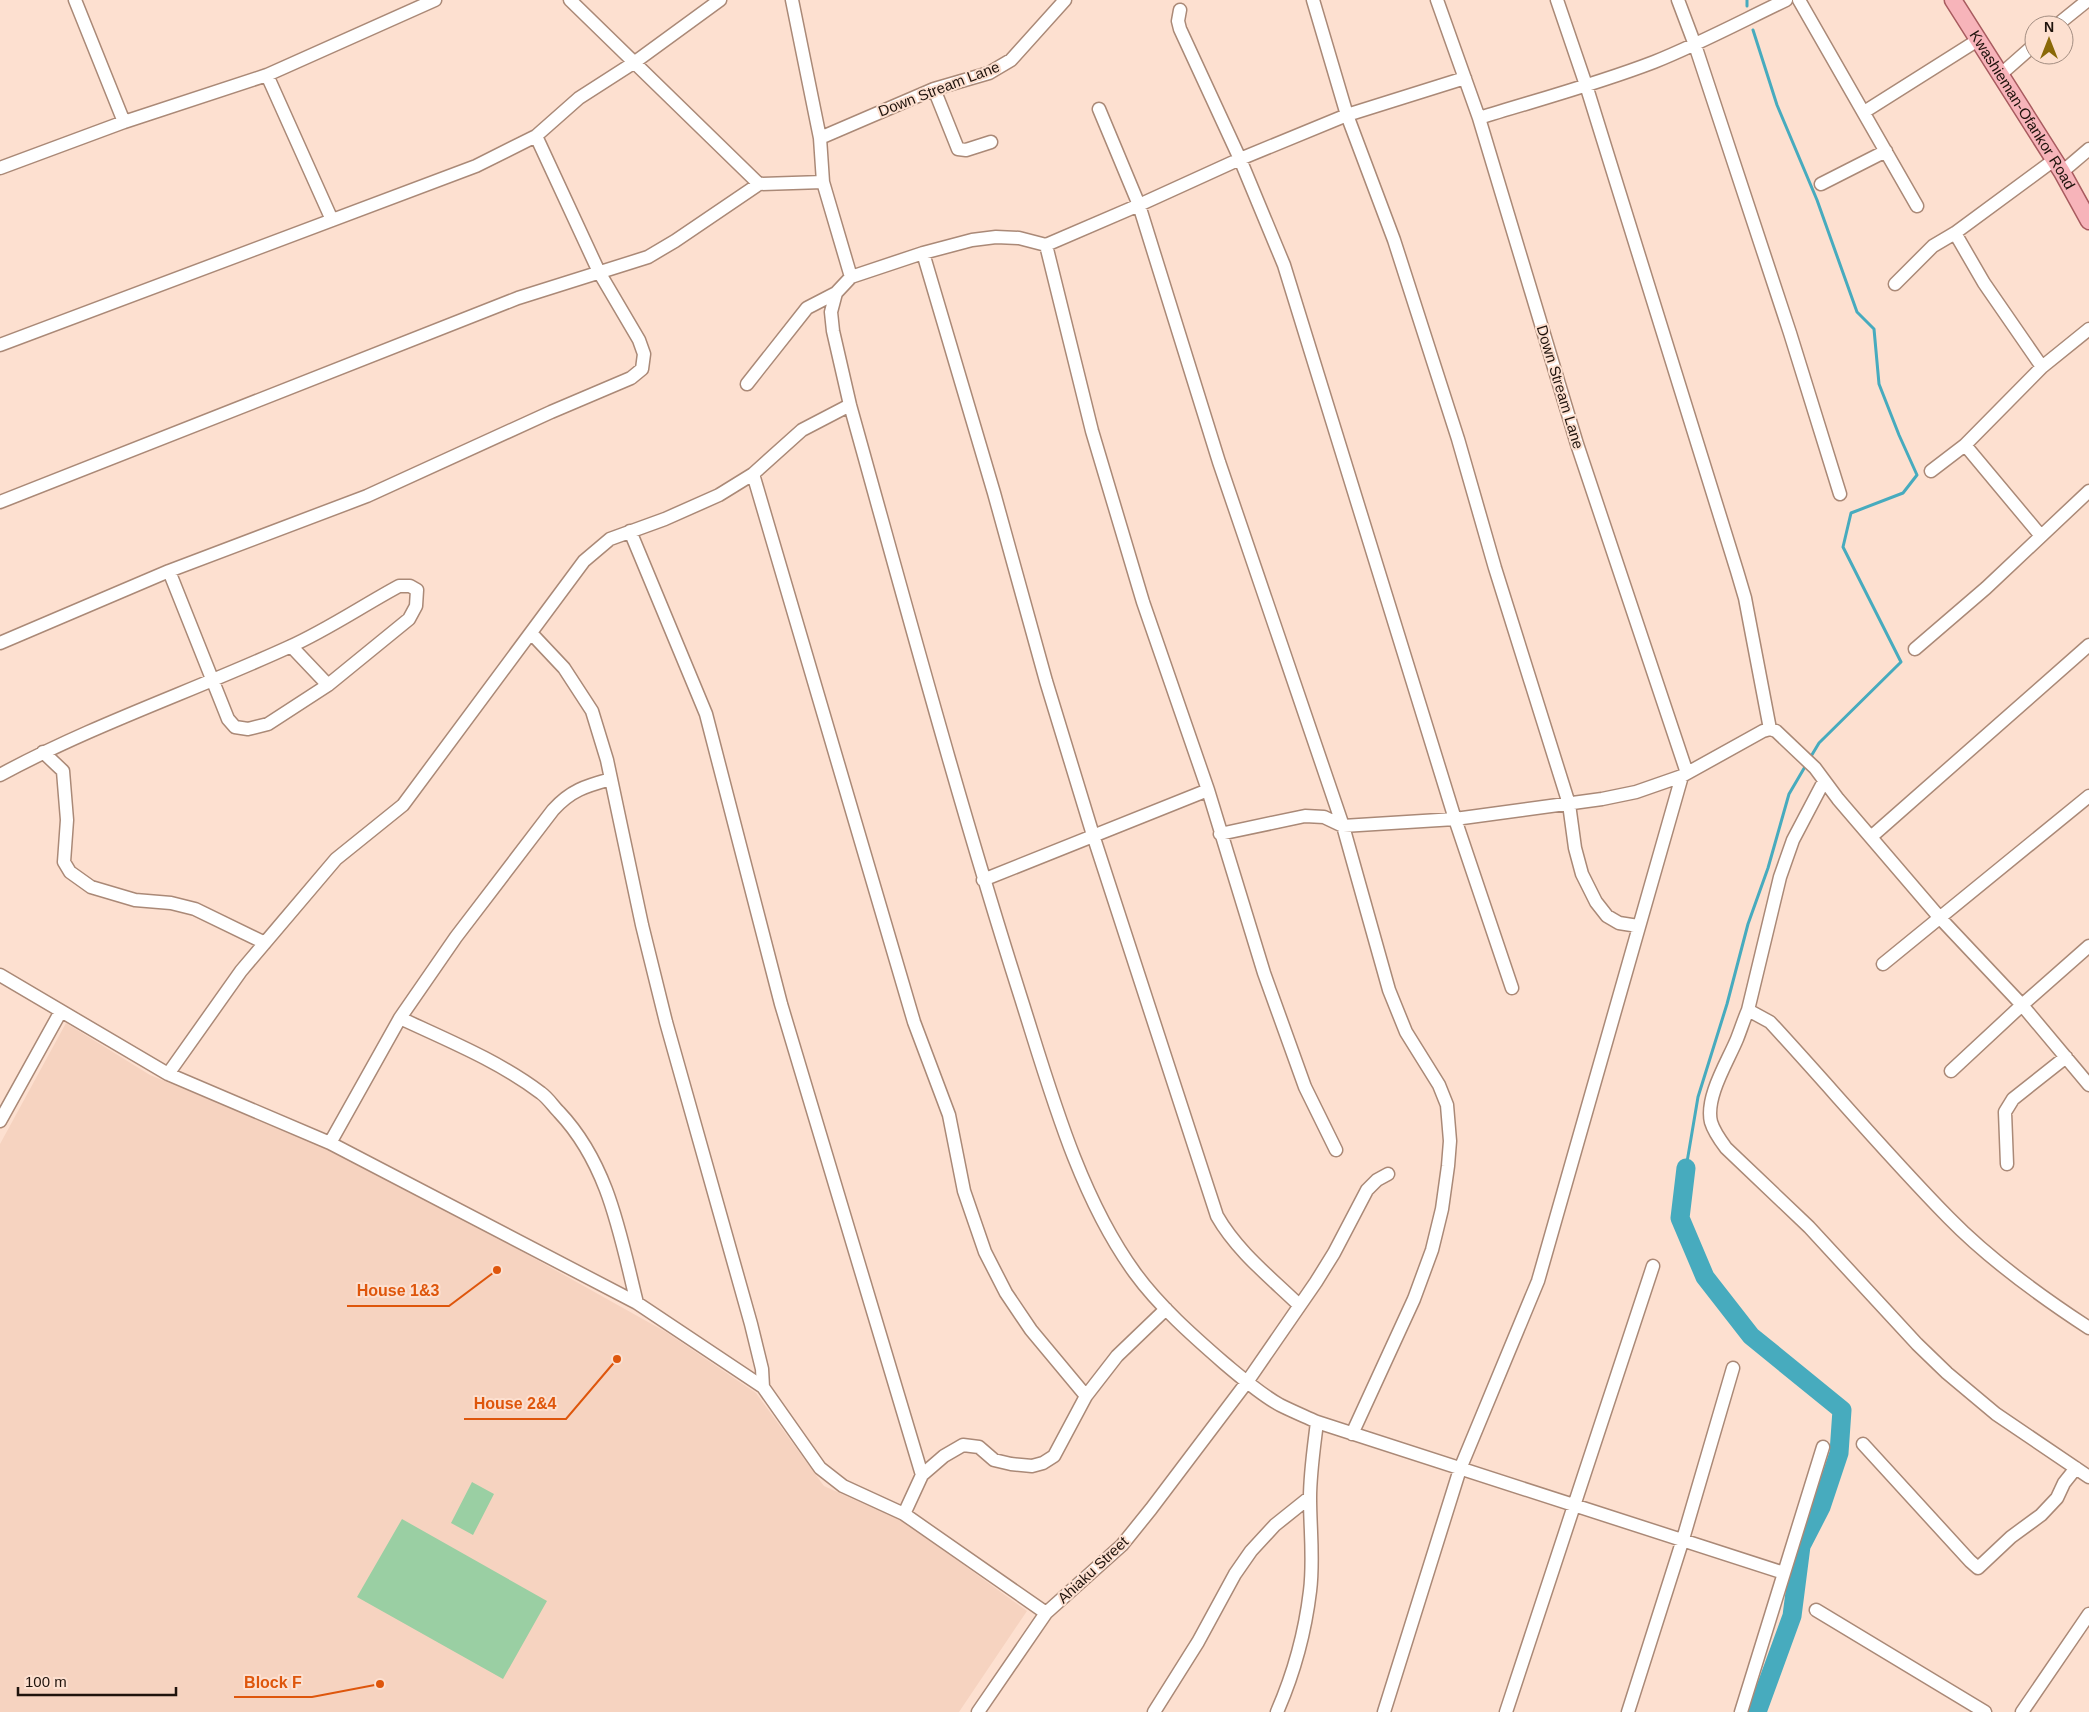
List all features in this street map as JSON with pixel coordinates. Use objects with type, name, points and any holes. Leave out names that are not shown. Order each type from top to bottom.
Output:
[{"type":"main road","name":"Kwashieman-Ofankor Road","points":[[1953,0],[2058,166],[2089,221]]},
{"type":"street","points":[[75,0],[124,122]]},
{"type":"street","points":[[0,168],[124,122],[267,74],[434,0]]},
{"type":"street","points":[[570,0],[759,184]]},
{"type":"street","points":[[0,345],[476,166],[536,136],[579,98],[635,62],[720,0]]},
{"type":"street","points":[[792,0],[820,138],[823,182],[852,278]]},
{"type":"street","name":"Down Stream Lane","points":[[820,138],[934,89],[989,73],[1011,60],[1065,0]]},
{"type":"street","points":[[1313,0],[1347,115],[1394,240],[1417,309],[1569,804],[1582,874],[1596,902],[1607,916],[1619,923],[1638,926]]},
{"type":"street","name":"Down Stream Lane","points":[[1437,0],[1478,118],[1577,444],[1685,774]]},
{"type":"street","points":[[1557,0],[1586,86],[1738,571],[1745,598],[1770,729]]},
{"type":"street","points":[[1678,0],[1695,45],[1790,333],[1840,494]]},
{"type":"street","points":[[1478,118],[1586,86],[1656,62],[1786,0]]},
{"type":"street","points":[[1799,0],[1917,206]]},
{"type":"street","points":[[2069,15],[2088,0]]},
{"type":"street","points":[[1180,10],[1178,21],[1180,30],[1240,159],[1284,265],[1455,819],[1512,988]]},
{"type":"street","points":[[1864,112],[1978,40]]},
{"type":"street","points":[[2000,75],[2024,54]]},
{"type":"street","points":[[267,74],[332,220]]},
{"type":"street","points":[[747,384],[807,308],[836,293],[852,278],[923,253],[972,240],[996,237],[1019,238],[1046,245],[1240,159],[1347,115],[1465,78]]},
{"type":"street","points":[[934,89],[958,149],[966,150],[991,142]]},
{"type":"street","points":[[1099,109],[1139,205],[1218,462],[1342,826],[1389,990],[1406,1032],[1439,1085],[1447,1105],[1450,1141],[1442,1209],[1432,1250],[1411,1307],[1352,1434]]},
{"type":"street","points":[[0,643],[169,571],[366,496],[631,378],[642,369],[644,354],[639,340],[600,272],[536,136]]},
{"type":"street","points":[[1895,284],[1933,246],[2058,166],[2089,149]]},
{"type":"street","points":[[1821,184],[1886,151]]},
{"type":"street","points":[[0,502],[518,298],[648,257],[759,184],[823,182]]},
{"type":"street","points":[[1956,233],[1984,283],[2042,367]]},
{"type":"street","points":[[1046,245],[1092,431],[1143,602],[1208,790],[1264,973],[1305,1088],[1336,1150]]},
{"type":"street","points":[[923,253],[994,493],[1046,681],[1093,835],[1217,1216],[1225,1231],[1238,1246],[1299,1305]]},
{"type":"street","points":[[836,293],[831,312],[833,331],[850,404],[984,880],[1050,1087],[1078,1167],[1104,1223],[1135,1273],[1166,1309],[1200,1343],[1247,1382],[1278,1404],[1316,1422],[1784,1573]]},
{"type":"street","points":[[1931,471],[1965,444],[2042,367],[2089,329]]},
{"type":"street","points":[[168,1074],[241,971],[336,859],[403,805],[584,561],[610,538],[719,495],[753,474],[802,430],[850,404]]},
{"type":"street","points":[[1965,444],[2041,536]]},
{"type":"street","points":[[753,474],[914,1022],[949,1115],[964,1191],[985,1252],[1006,1293],[1031,1330],[1086,1396]]},
{"type":"street","points":[[1915,649],[1986,588],[2089,491]]},
{"type":"street","points":[[630,530],[706,714],[781,1004],[922,1475]]},
{"type":"street","points":[[0,775],[43,752],[213,680],[291,646],[399,586],[410,586],[418,590],[416,606],[409,619],[328,685],[268,724],[248,729],[234,727],[228,719],[213,680],[169,571]]},
{"type":"street","points":[[531,633],[564,668],[592,711],[611,778],[642,926],[666,1022],[751,1324],[762,1369],[763,1387]]},
{"type":"street","points":[[1871,837],[2089,645]]},
{"type":"street","points":[[291,646],[328,685]]},
{"type":"street","points":[[1220,834],[1305,816],[1324,817],[1342,826],[1455,819],[1569,804],[1636,792],[1685,774],[1770,729],[1776,730],[1815,768],[1940,918],[2022,1005],[2089,1085]]},
{"type":"street","points":[[43,752],[63,771],[66,785],[67,820],[64,862],[70,872],[91,887],[135,900],[171,903],[195,910],[265,943]]},
{"type":"street","points":[[1384,1712],[1460,1469],[1538,1281],[1562,1202],[1638,926],[1685,774]]},
{"type":"street","points":[[330,1143],[400,1018],[456,938],[553,810],[564,797],[579,788],[611,778]]},
{"type":"street","points":[[1824,781],[1793,840],[1780,876],[1748,1010],[1712,1096],[1711,1121],[1717,1136],[1726,1148],[1809,1227],[1917,1344],[1947,1373],[1996,1414],[2089,1477]]},
{"type":"street","points":[[984,880],[1208,790]]},
{"type":"street","points":[[1883,964],[2089,796]]},
{"type":"street","points":[[1951,1072],[2022,1005],[2089,946]]},
{"type":"street","points":[[0,975],[168,1074],[330,1143],[637,1303],[763,1387],[820,1468],[843,1486],[904,1514],[1046,1613]]},
{"type":"street","points":[[1748,1010],[1770,1022],[1950,1219],[1998,1262],[2051,1303],[2089,1328]]},
{"type":"street","points":[[0,1121],[61,1011]]},
{"type":"street","points":[[400,1018],[485,1058],[517,1077],[542,1094],[573,1127],[590,1152],[606,1186],[617,1221],[637,1303]]},
{"type":"street","points":[[2007,1164],[2005,1112],[2013,1099],[2066,1057]]},
{"type":"street","name":"Ahiaku Street","points":[[978,1712],[1046,1613],[1122,1545],[1247,1382],[1334,1253],[1367,1190],[1376,1180],[1388,1174]]},
{"type":"street","points":[[1506,1712],[1653,1266]]},
{"type":"street","points":[[904,1514],[922,1475],[944,1456],[963,1445],[979,1447],[994,1460],[1002,1463],[1032,1466],[1043,1464],[1054,1456],[1086,1396],[1117,1356],[1166,1309]]},
{"type":"street","points":[[1628,1712],[1683,1539],[1733,1368]]},
{"type":"street","points":[[1277,1712],[1286,1692],[1302,1642],[1311,1589],[1312,1540],[1310,1497],[1316,1422]]},
{"type":"street","points":[[1863,1444],[1978,1568],[2010,1537],[2041,1515],[2057,1498],[2064,1483],[2076,1468]]},
{"type":"street","points":[[1740,1712],[1823,1447]]},
{"type":"street","points":[[1154,1712],[1198,1642],[1235,1574],[1251,1551],[1275,1524],[1310,1497]]},
{"type":"street","points":[[1816,1610],[1985,1712]]},
{"type":"street","points":[[2022,1712],[2089,1614]]},
{"type":"shaded area","points":[[66,1023],[150,1075],[310,1141],[446,1209],[666,1332],[756,1393],[824,1486],[906,1523],[1027,1611],[959,1712],[0,1712],[0,1144]]},
{"type":"green space","points":[[472,1482],[494,1494],[473,1535],[451,1523]]},
{"type":"green space","points":[[402,1519],[547,1601],[503,1679],[357,1597]]},
{"type":"waterway","points":[[1747,0],[1747,6]]},
{"type":"waterway","points":[[1753,30],[1777,105],[1817,200],[1857,312],[1874,329],[1879,384],[1917,475],[1903,493],[1851,513],[1843,547],[1901,662],[1819,743],[1810,758]]},
{"type":"waterway","points":[[1686,1168],[1698,1097],[1727,1004],[1748,924],[1768,868],[1789,794],[1806,765]]},
{"type":"waterway","points":[[1686,1168],[1680,1218],[1705,1277],[1751,1336],[1842,1410],[1839,1453],[1821,1507],[1801,1546],[1792,1616],[1757,1712]]},
{"type":"place","name":"House 1&3","points":[[497,1270]]},
{"type":"place","name":"House 2&4","points":[[617,1359]]},
{"type":"place","name":"Block F","points":[[380,1684]]}]
